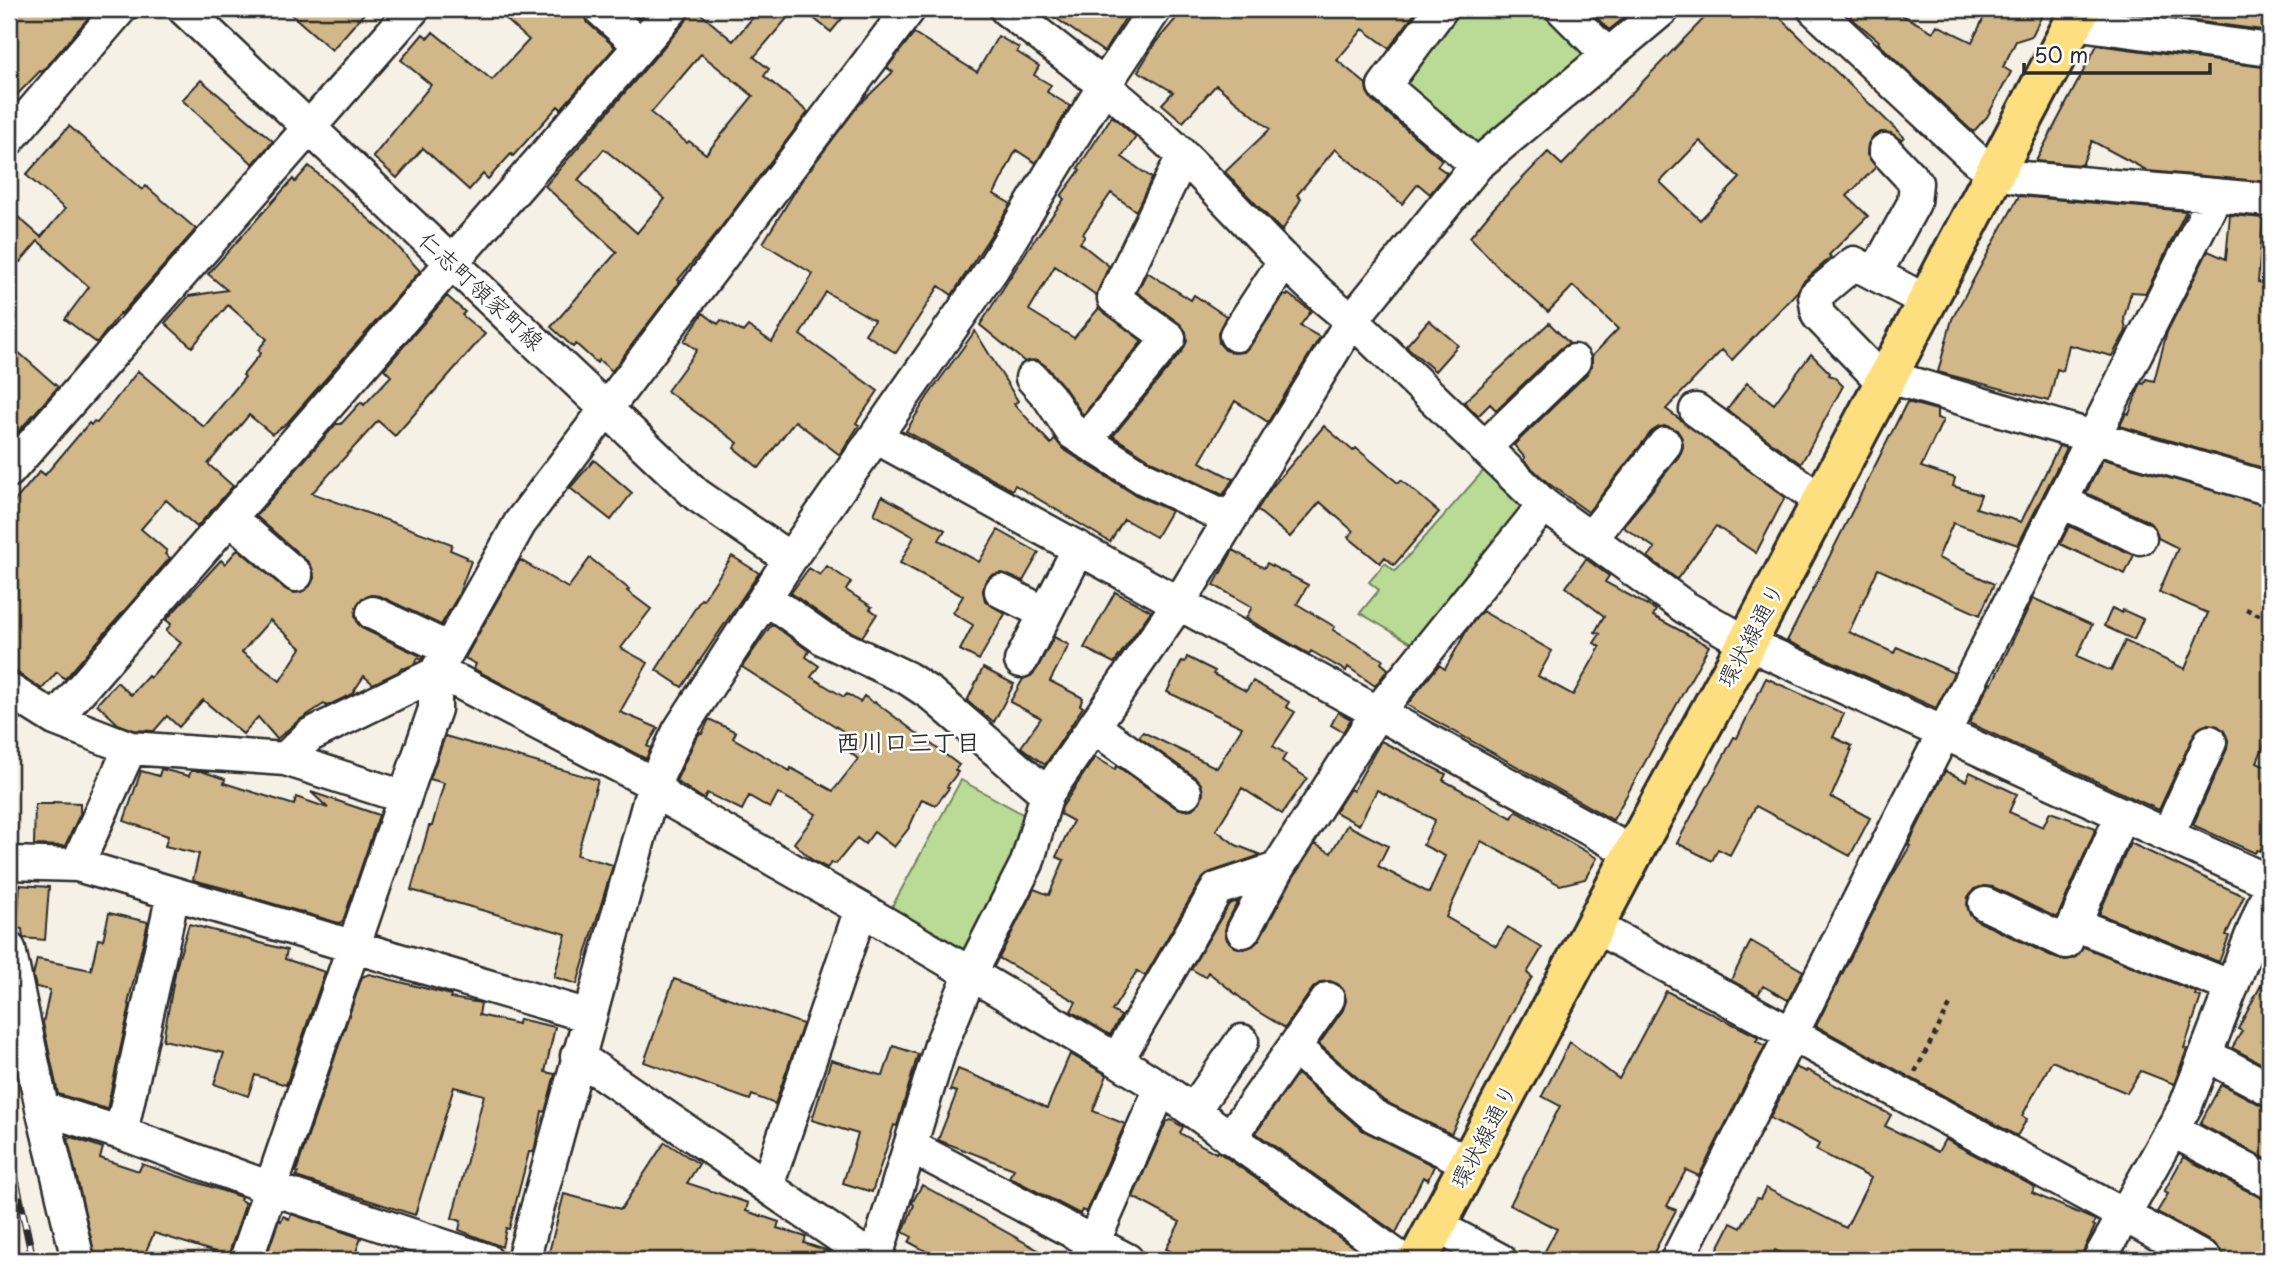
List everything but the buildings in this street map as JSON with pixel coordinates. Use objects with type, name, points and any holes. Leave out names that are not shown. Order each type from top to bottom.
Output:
[{"type":"main road","name":"環状線通り","points":[[1418,1260],[2077,16]]},
{"type":"street","points":[[9,139],[120,9]]},
{"type":"street","name":"仁志町領家町線","points":[[184,9],[697,495],[790,559]]},
{"type":"street","points":[[9,471],[413,9]]},
{"type":"street","points":[[600,9],[640,45]]},
{"type":"street","points":[[55,719],[672,9]]},
{"type":"street","points":[[246,1260],[435,709],[442,662],[520,523],[909,9]]},
{"type":"street","points":[[1006,9],[1105,84],[1183,156],[1324,299],[1352,320],[1544,505],[1686,608],[1747,643],[2270,882]]},
{"type":"street","points":[[523,1260],[654,784],[679,730],[790,559],[993,268],[1154,9]]},
{"type":"street","points":[[1441,9],[1384,86],[1477,165]]},
{"type":"street","points":[[1562,9],[1608,55]]},
{"type":"street","points":[[577,1056],[875,1260],[941,1045],[971,973],[1027,863],[1048,794],[1179,603],[1352,320],[1477,165],[1663,9]]},
{"type":"street","points":[[1825,13],[1973,157],[1996,172],[2022,177],[2270,200]]},
{"type":"street","points":[[2077,16],[2270,50]]},
{"type":"street","points":[[1875,274],[1914,203],[1916,183],[1885,150]]},
{"type":"street","points":[[1085,441],[1169,338],[1114,298],[1183,156]]},
{"type":"street","points":[[1677,1260],[2216,195]]},
{"type":"street","points":[[1236,335],[1285,260]]},
{"type":"street","points":[[1926,301],[1854,263],[1815,296],[1818,315],[1884,379],[2270,489]]},
{"type":"street","points":[[1484,447],[1574,361]]},
{"type":"street","points":[[1032,378],[1049,397],[1073,433],[1144,478],[1230,519]]},
{"type":"street","points":[[1696,410],[1821,501]]},
{"type":"street","points":[[876,437],[1633,853]]},
{"type":"street","points":[[1590,539],[1665,444]]},
{"type":"street","points":[[2062,502],[2140,538]]},
{"type":"street","points":[[1242,931],[1277,869],[1377,713],[1544,505]]},
{"type":"street","points":[[230,518],[296,575]]},
{"type":"street","points":[[1021,661],[1079,548]]},
{"type":"street","points":[[1001,591],[1045,613]]},
{"type":"street","points":[[766,598],[824,639],[907,678],[931,694],[1048,794]]},
{"type":"street","points":[[373,613],[442,662],[459,682],[654,784],[669,800],[971,973],[1161,1088],[1402,1260]]},
{"type":"street","points":[[285,759],[310,735],[442,662]]},
{"type":"street","points":[[9,690],[55,719],[130,748],[285,759],[404,797]]},
{"type":"street","points":[[1094,727],[1185,792]]},
{"type":"street","points":[[2168,835],[2210,742]]},
{"type":"street","points":[[77,865],[130,748]]},
{"type":"street","points":[[1984,904],[2066,942],[2122,814]]},
{"type":"street","points":[[9,863],[77,865],[589,1016]]},
{"type":"street","points":[[1116,1060],[1217,889],[1277,869]]},
{"type":"street","points":[[2099,1260],[2186,1105],[2270,888]]},
{"type":"street","points":[[121,1133],[173,894]]},
{"type":"street","points":[[767,1186],[861,909]]},
{"type":"street","points":[[2076,921],[2087,929],[2232,986]]},
{"type":"street","points":[[1594,926],[2206,1260]]},
{"type":"street","points":[[9,949],[42,1108],[78,1260]]},
{"type":"street","points":[[1230,1138],[1328,999]]},
{"type":"street","points":[[1193,1111],[1242,1041]]},
{"type":"street","points":[[1294,1047],[1374,1116],[1469,1163]]},
{"type":"street","points":[[2206,1055],[2270,1089]]},
{"type":"street","points":[[1090,1251],[1161,1088]]},
{"type":"street","points":[[42,1108],[486,1260]]},
{"type":"street","points":[[2172,1130],[2270,1182]]},
{"type":"street","points":[[910,1146],[1090,1251],[1127,1260]]},
{"type":"street","points":[[1437,1226],[1500,1260]]},
{"type":"path","points":[[2246,609],[2270,620]]},
{"type":"path","points":[[1904,1094],[1950,1005]]},
{"type":"green space","points":[[1447,9],[1545,9],[1592,54],[1477,152],[1390,84]]},
{"type":"green space","points":[[1484,470],[1525,511],[1413,644],[1360,613],[1379,590],[1369,582],[1385,563],[1395,571]]},
{"type":"green space","points":[[961,780],[1026,816],[1016,854],[970,951],[951,953],[888,914]]},
{"type":"railway","points":[[9,1149],[33,1260]]},
{"type":"district","name":"西川口三丁目","points":[[908,743]]}]
